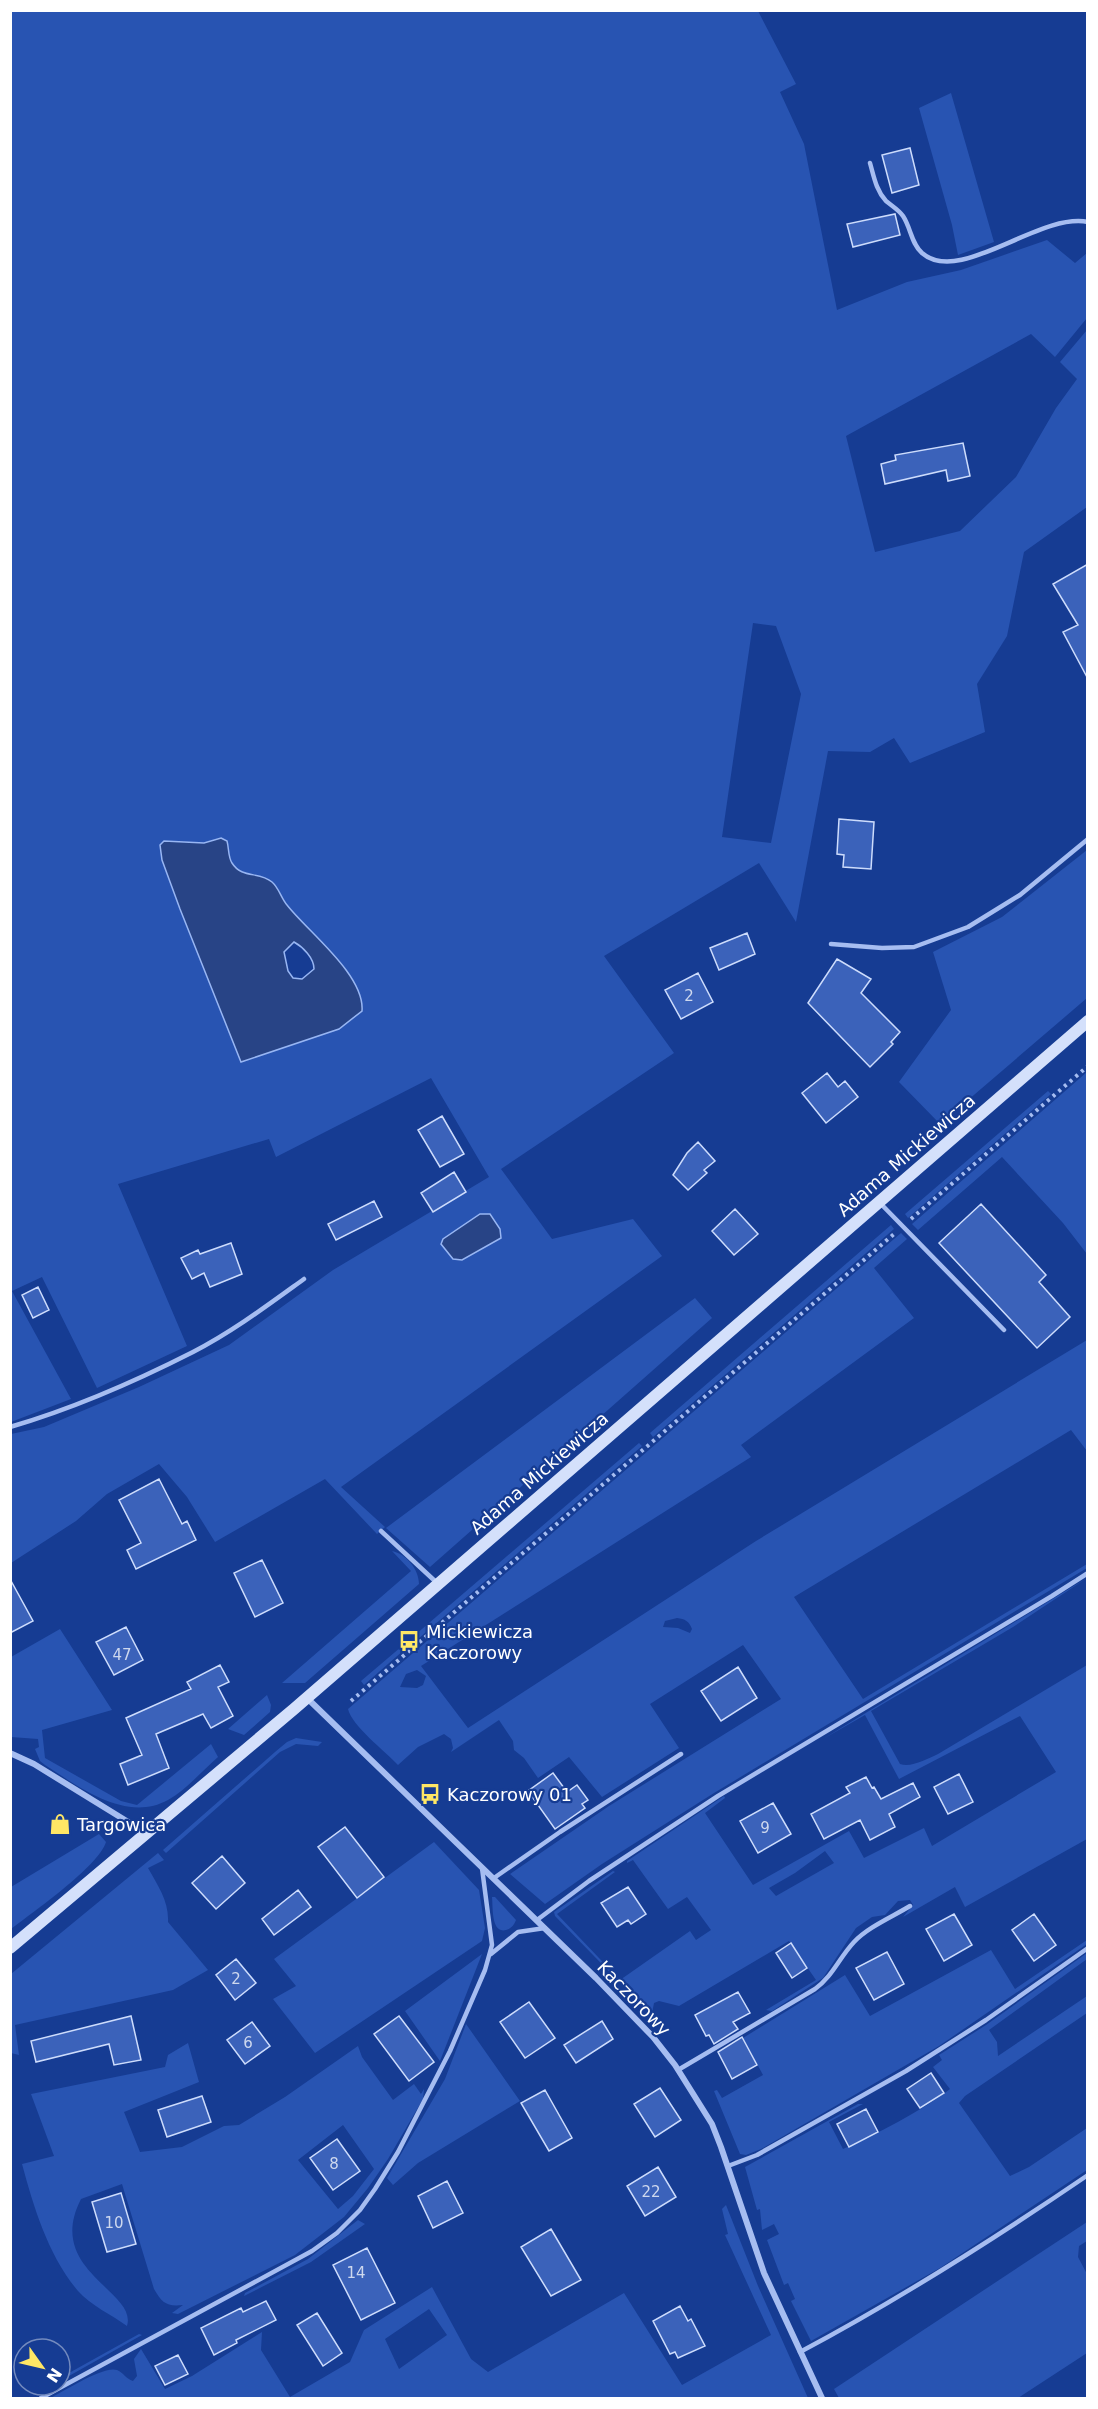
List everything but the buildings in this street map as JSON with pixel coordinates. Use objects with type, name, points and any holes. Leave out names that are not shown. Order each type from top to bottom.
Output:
[{"type":"street","name":"Adama Mickiewicza","points":[[10,1948],[307,1698],[1088,1022]]},
{"type":"street","name":"Kaczorowy","points":[[307,1698],[545,1928],[653,2037],[678,2070],[712,2124],[755,2250],[822,2398]]},
{"type":"street","points":[[10,1753],[34,1764],[146,1833]]},
{"type":"lane","points":[[870,163],[877,188],[887,201],[903,215],[917,247],[922,253],[936,259],[966,260],[1062,221],[1088,222]]},
{"type":"lane","points":[[831,944],[882,948],[914,947],[968,927],[1020,895],[1088,839]]},
{"type":"lane","points":[[879,1202],[1004,1330]]},
{"type":"lane","points":[[10,1427],[132,1381],[194,1352],[304,1279]]},
{"type":"lane","points":[[381,1531],[438,1584]]},
{"type":"lane","points":[[537,1920],[589,1881],[718,1796],[1088,1573]]},
{"type":"lane","points":[[494,1878],[560,1832],[681,1754]]},
{"type":"lane","points":[[41,2398],[312,2252],[337,2233],[360,2210],[398,2152],[429,2096],[490,1954],[492,1933],[482,1866]]},
{"type":"lane","points":[[678,2070],[815,1989],[831,1976],[850,1946],[860,1937],[910,1906]]},
{"type":"lane","points":[[490,1954],[518,1932],[545,1928]]},
{"type":"lane","points":[[728,2166],[757,2155],[906,2071],[986,2020],[1088,1948]]},
{"type":"lane","points":[[800,2352],[965,2258],[1088,2175]]},
{"type":"path","points":[[351,1701],[1088,1066]]},
{"type":"shaded area","points":[[11,11],[758,11],[796,84],[780,92],[804,144],[837,310],[907,282],[961,270],[1047,240],[1075,263],[1087,253],[1087,318],[1055,357],[1031,334],[846,436],[875,552],[960,531],[1016,477],[1056,408],[1077,379],[1060,362],[1087,330],[1087,507],[1024,552],[1007,636],[977,684],[985,732],[910,763],[894,738],[870,752],[828,751],[796,922],[759,863],[604,956],[674,1053],[501,1169],[552,1239],[633,1219],[662,1256],[341,1487],[385,1527],[377,1534],[325,1479],[215,1542],[187,1497],[159,1464],[107,1494],[76,1521],[11,1563],[11,1434],[44,1427],[139,1387],[229,1345],[333,1270],[489,1177],[431,1078],[276,1157],[269,1139],[118,1184],[187,1346],[97,1388],[42,1277],[12,1291],[71,1399],[11,1422]],"holes":[[[753,623],[776,626],[801,694],[771,843],[722,837]],[[213,840],[228,847],[230,858],[237,869],[263,877],[273,884],[358,990],[257,1055],[241,1062],[180,909],[170,841],[204,843]]]},
{"type":"shaded area","points":[[951,93],[994,242],[958,255],[952,225],[919,108]]},
{"type":"shaded area","points":[[221,838],[227,841],[230,858],[236,868],[267,879],[274,884],[296,916],[345,969],[361,997],[362,1011],[339,1029],[241,1062],[162,860],[160,845],[164,841],[204,843]],"holes":[[[294,942],[307,953],[314,965],[314,969],[302,979],[293,978],[288,971],[284,952]]]},
{"type":"shaded area","points":[[1087,850],[1087,998],[940,1124],[899,1082],[951,1010],[933,952],[1002,917]]},
{"type":"shaded area","points":[[1087,1072],[1087,1254],[1063,1223],[1002,1157],[918,1230],[912,1224]]},
{"type":"shaded area","points":[[1048,1091],[1051,1094],[908,1218],[905,1214]]},
{"type":"shaded area","points":[[480,1214],[490,1214],[500,1229],[501,1238],[462,1260],[453,1259],[441,1244],[443,1239]]},
{"type":"shaded area","points":[[891,1225],[894,1229],[653,1437],[650,1433]]},
{"type":"shaded area","points":[[901,1233],[907,1239],[874,1268],[914,1318],[741,1445],[751,1457],[421,1666],[468,1728],[756,1541],[1087,1340],[1087,1451],[1071,1430],[794,1597],[863,1699],[1087,1564],[1087,1568],[714,1793],[602,1864],[545,1904],[510,1874],[609,1806],[781,1699],[743,1645],[650,1704],[679,1748],[602,1797],[569,1757],[538,1778],[524,1758],[514,1750],[513,1741],[499,1720],[451,1752],[453,1748],[451,1739],[444,1734],[418,1747],[398,1765],[362,1730],[348,1709]],"holes":[[[677,1618],[688,1622],[692,1629],[690,1633],[678,1628],[663,1627],[665,1621]],[[417,1670],[426,1676],[423,1685],[417,1688],[400,1687],[406,1674]]]},
{"type":"shaded area","points":[[695,1298],[712,1318],[430,1567],[386,1528]]},
{"type":"shaded area","points":[[639,1443],[642,1446],[418,1639],[415,1635]]},
{"type":"shaded area","points":[[392,1551],[402,1555],[411,1563],[417,1573],[419,1584],[305,1683],[282,1683],[411,1571]]},
{"type":"shaded area","points":[[1087,1578],[1013,1627],[871,1711],[900,1764],[914,1764],[938,1754],[1087,1665],[1087,1839],[965,1907],[955,1887],[903,1917],[913,1905],[910,1900],[898,1901],[885,1915],[872,1917],[856,1928],[823,1978],[772,2011],[766,2010],[816,1980],[789,1941],[679,2006],[659,2001],[654,2003],[652,2013],[671,2035],[555,1916],[554,1912],[613,1871],[615,1872],[557,1914],[620,1980],[690,1931],[696,1940],[711,1930],[687,1897],[668,1909],[633,1860],[627,1863],[627,1861],[724,1796],[725,1798],[705,1813],[753,1885],[849,1831],[864,1858],[924,1828],[932,1846],[1056,1772],[1020,1716],[899,1779],[865,1715],[823,1739]],"holes":[[[825,1851],[834,1863],[776,1896],[769,1888],[795,1873]]]},
{"type":"shaded area","points":[[60,1629],[112,1710],[42,1730],[45,1758],[121,1801],[137,1805],[211,1744],[218,1757],[175,1796],[152,1806],[136,1807],[120,1805],[88,1792],[40,1761],[35,1749],[39,1747],[38,1739],[11,1737],[11,1657]]},
{"type":"shaded area","points":[[401,1647],[404,1650],[364,1685],[361,1681]]},
{"type":"shaded area","points":[[267,1695],[271,1705],[270,1712],[244,1735],[228,1729]]},
{"type":"shaded area","points":[[296,1738],[322,1742],[318,1746],[296,1744],[280,1752],[166,1853],[163,1850],[275,1752]]},
{"type":"shaded area","points":[[99,1834],[106,1842],[91,1863],[64,1888],[11,1929],[11,1887]]},
{"type":"shaded area","points":[[434,1842],[479,1890],[485,1928],[482,1941],[315,2053],[273,1999],[296,1986],[274,1959]]},
{"type":"shaded area","points":[[158,1853],[164,1860],[148,1868],[165,1900],[168,1922],[208,1970],[173,1990],[15,2025],[19,2055],[11,2053],[11,1974]]},
{"type":"shaded area","points":[[492,1897],[495,1897],[516,1920],[514,1925],[506,1930],[501,1930],[495,1924]]},
{"type":"shaded area","points":[[1087,1940],[1087,1944],[939,2046],[761,2149],[746,2155],[740,2154],[714,2091],[717,2090],[722,2098],[763,2075],[743,2038],[845,1975],[870,2016],[991,1950],[1015,1989]]},
{"type":"shaded area","points":[[1087,1953],[1087,1959],[989,2030],[997,2042],[998,2056],[1087,1996],[1087,2013],[965,2096],[959,2103],[1010,2176],[1029,2167],[1087,2128],[1087,2170],[940,2268],[811,2341],[791,2301],[795,2299],[788,2283],[784,2285],[767,2240],[779,2234],[774,2224],[762,2230],[760,2209],[757,2210],[745,2167],[858,2104],[863,2104],[829,2122],[843,2149],[927,2105],[950,2089],[933,2067],[942,2060],[939,2055],[986,2025]]},
{"type":"shaded area","points":[[482,1954],[440,2061],[405,2011]]},
{"type":"shaded area","points":[[466,2024],[520,2101],[418,2163],[393,2185],[387,2178],[445,2079]]},
{"type":"shaded area","points":[[188,2043],[199,2082],[124,2112],[140,2152],[182,2147],[224,2126],[239,2125],[285,2097],[358,2046],[362,2057],[393,2100],[414,2084],[421,2094],[424,2089],[423,2099],[388,2159],[344,2217],[295,2255],[178,2314],[172,2313],[183,2305],[166,2303],[154,2289],[122,2184],[81,2199],[73,2224],[74,2244],[82,2262],[127,2313],[127,2326],[78,2291],[50,2247],[22,2164],[54,2156],[31,2094],[165,2067],[168,2055]],"holes":[[[343,2125],[374,2169],[353,2196],[338,2209],[298,2160]]]},
{"type":"shaded area","points":[[726,2205],[758,2286],[808,2398],[50,2398],[72,2397],[72,2386],[103,2371],[117,2370],[133,2381],[137,2376],[134,2359],[141,2349],[165,2389],[192,2376],[262,2332],[261,2350],[290,2397],[350,2362],[364,2330],[432,2287],[471,2359],[488,2372],[624,2293],[682,2385],[771,2335],[725,2235],[728,2234],[722,2209]],"holes":[[[429,2309],[447,2335],[399,2369],[385,2339]]]},
{"type":"shaded area","points":[[358,2220],[365,2224],[311,2262],[244,2296],[245,2293],[308,2259]]},
{"type":"shaded area","points":[[1087,2222],[1087,2241],[1079,2246],[1078,2257],[1087,2274],[1087,2353],[1018,2398],[839,2398],[834,2389]]},
{"type":"shaded area","points":[[139,2334],[142,2335],[72,2374],[72,2371]]},
{"type":"place","name":"Mickiewicza Kaczorowy","points":[[409,1641]]},
{"type":"place","name":"Kaczorowy 01","points":[[430,1794]]},
{"type":"place","name":"Targowica","points":[[60,1824]]}]
